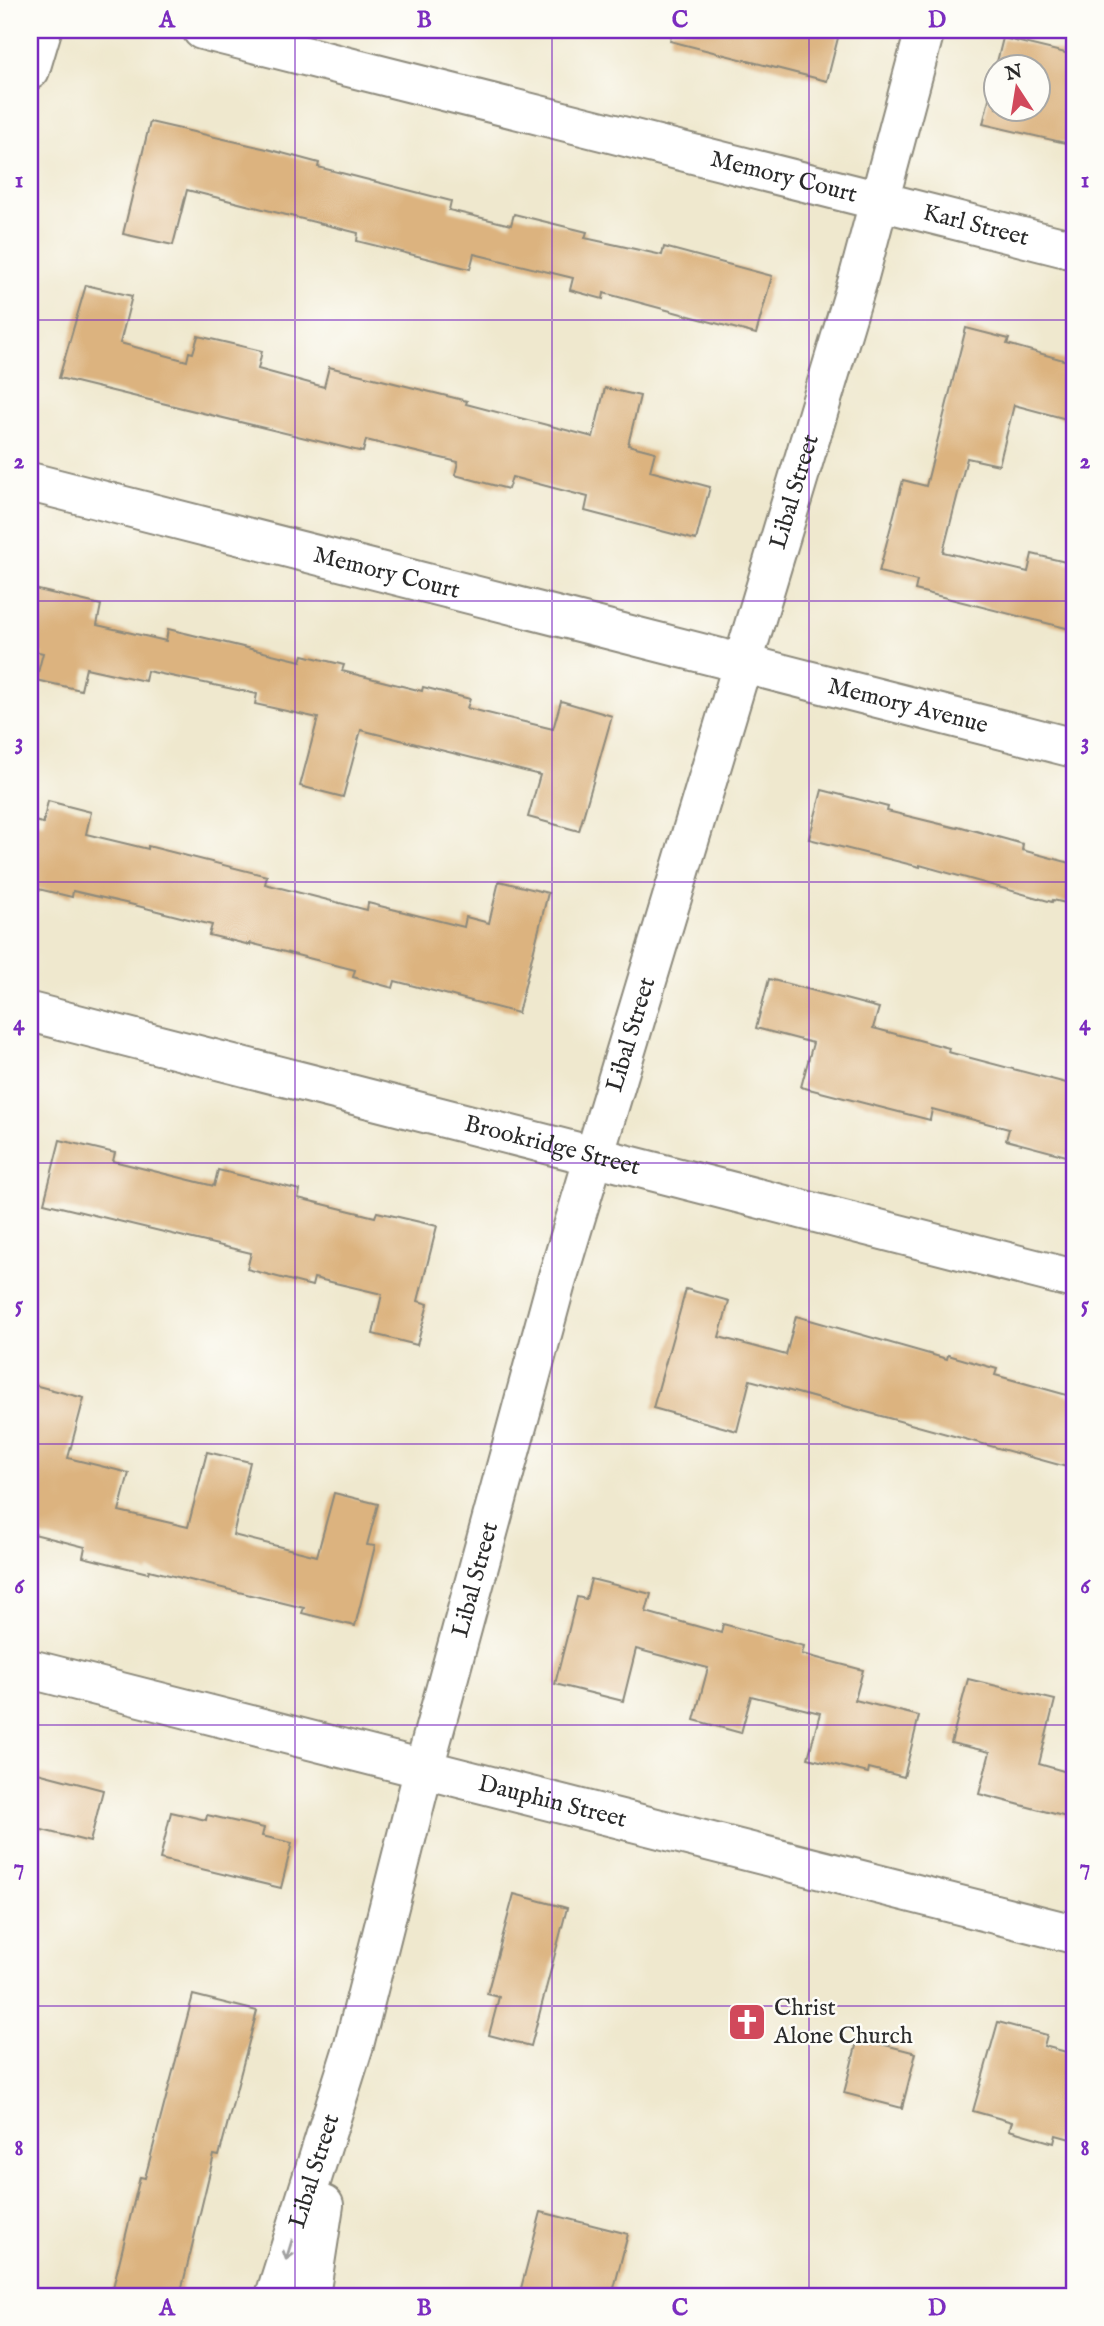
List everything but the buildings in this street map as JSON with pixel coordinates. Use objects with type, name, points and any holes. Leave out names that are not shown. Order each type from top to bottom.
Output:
[{"type":"street","points":[[30,70],[43,30]]},
{"type":"street","name":"Memory Court","points":[[202,30],[879,200]]},
{"type":"street","name":"Libal Street","points":[[275,2296],[354,2045],[424,1768],[556,1283],[858,280],[925,30]]},
{"type":"street","name":"Karl Street","points":[[879,200],[1074,250]]},
{"type":"street","name":"Memory Court","points":[[30,482],[742,663]]},
{"type":"street","name":"Memory Avenue","points":[[742,663],[1074,748]]},
{"type":"street","name":"Brookridge Street","points":[[30,1012],[1074,1279]]},
{"type":"street","name":"Dauphin Street","points":[[30,1669],[1074,1934]]},
{"type":"street","name":"Libal Street","points":[[310,2296],[326,2192],[354,2045]]},
{"type":"place","name":"Christ Alone Church","points":[[747,2022]]}]
